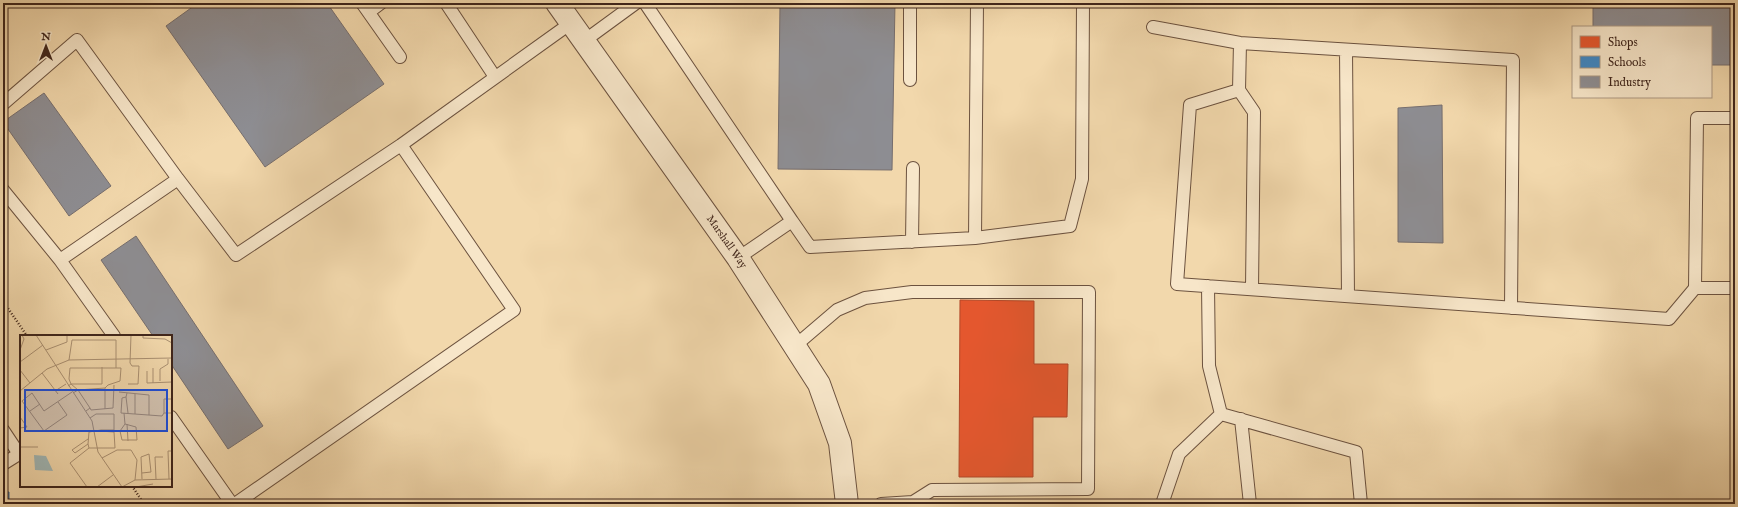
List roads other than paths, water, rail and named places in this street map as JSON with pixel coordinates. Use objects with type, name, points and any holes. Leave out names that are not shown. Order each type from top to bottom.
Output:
[{"type":"street","name":"Marshall Way","points":[[557,3],[738,258],[796,346],[819,384],[840,443],[847,504]]},
{"type":"lane","points":[[381,3],[365,8],[400,57]]},
{"type":"lane","points":[[446,3],[496,77]]},
{"type":"lane","points":[[584,41],[636,3]]},
{"type":"lane","points":[[645,3],[810,247],[975,238],[1070,226],[1082,179],[1083,3]]},
{"type":"lane","points":[[910,3],[910,80]]},
{"type":"lane","points":[[975,238],[977,3]]},
{"type":"lane","points":[[3,104],[77,40],[178,179],[236,255],[401,145],[571,23]]},
{"type":"lane","points":[[1153,26],[1240,44],[1512,60],[1511,308]]},
{"type":"lane","points":[[1240,44],[1239,90],[1254,112],[1252,289]]},
{"type":"lane","points":[[1346,50],[1348,296]]},
{"type":"lane","points":[[1239,90],[1190,105],[1177,284],[1670,319],[1695,288],[1697,118],[1735,118]]},
{"type":"lane","points":[[172,418],[234,504],[514,310],[401,145]]},
{"type":"lane","points":[[912,242],[914,168]]},
{"type":"lane","points":[[60,260],[178,179]]},
{"type":"lane","points":[[3,190],[60,260],[113,335]]},
{"type":"lane","points":[[738,258],[792,221]]},
{"type":"lane","points":[[1208,286],[1209,366],[1221,414]]},
{"type":"lane","points":[[1695,288],[1735,288]]},
{"type":"lane","points":[[796,346],[837,310],[865,298],[912,292],[1089,292],[1088,489],[932,490],[915,503],[881,504]]},
{"type":"lane","points":[[1221,414],[1356,452],[1361,504]]},
{"type":"lane","points":[[1162,504],[1179,454],[1221,414]]},
{"type":"lane","points":[[1241,419],[1250,504]]},
{"type":"lane","points":[[3,430],[19,454],[3,464]]}]
